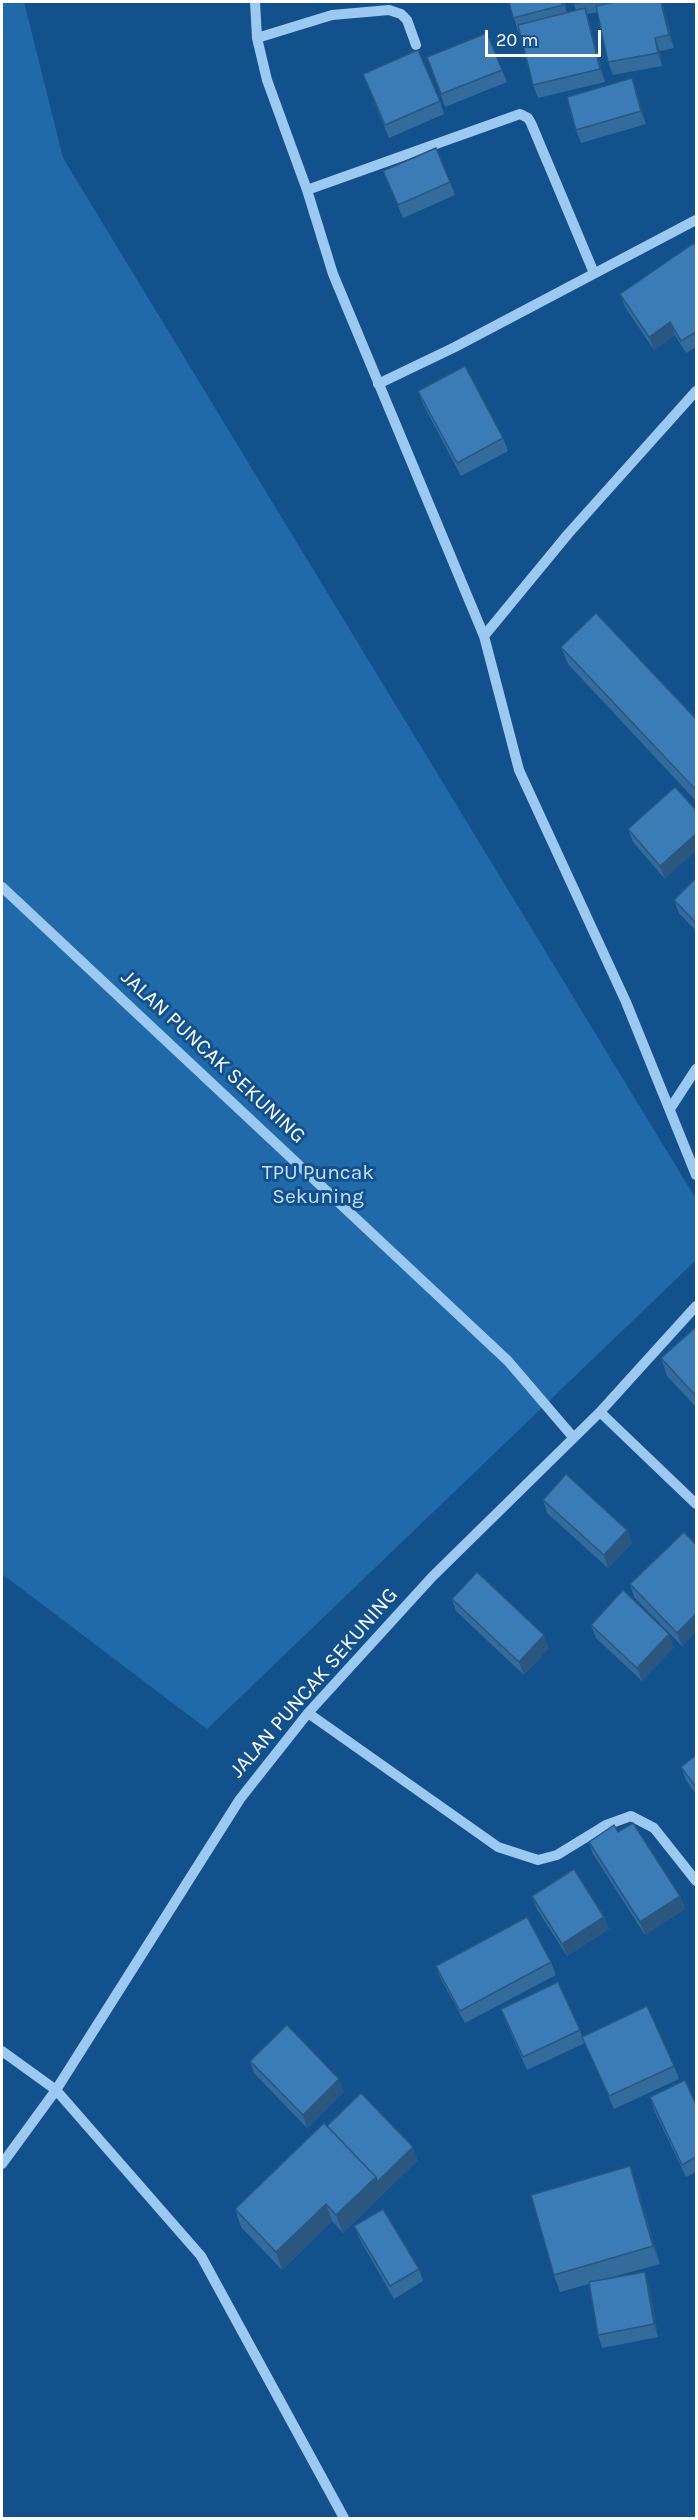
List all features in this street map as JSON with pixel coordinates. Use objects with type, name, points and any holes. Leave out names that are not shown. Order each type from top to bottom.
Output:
[{"type":"street","points":[[255,2],[257,38],[267,80],[307,190],[333,274],[484,636],[519,770],[626,1002],[696,1175]]},
{"type":"street","points":[[257,38],[332,15],[389,10],[400,14],[407,20],[416,45]]},
{"type":"street","points":[[307,190],[520,114],[528,118],[531,123],[594,273]]},
{"type":"street","points":[[378,384],[455,348],[696,220]]},
{"type":"street","points":[[484,636],[568,534],[696,391]]},
{"type":"street","name":"JALAN PUNCAK SEKUNING","points":[[2,886],[508,1361],[573,1437]]},
{"type":"street","points":[[670,1109],[696,1069]]},
{"type":"street","name":"JALAN PUNCAK SEKUNING","points":[[2,2164],[56,2090],[240,1799],[308,1713],[432,1577],[600,1412],[696,1306]]},
{"type":"street","points":[[600,1412],[696,1504]]},
{"type":"street","points":[[308,1713],[498,1847],[538,1860],[556,1856],[606,1825],[631,1816],[654,1828],[696,1881]]},
{"type":"street","points":[[2,2051],[56,2090],[201,2256],[344,2518]]},
{"type":"green space","name":"TPU Puncak Sekuning","points":[[2,2],[24,2],[63,158],[696,1199],[696,1260],[207,1729],[2,1574]]},
{"type":"building","points":[[509,2],[562,2],[563,5],[513,18]]},
{"type":"building","points":[[615,2],[661,2],[669,35],[655,38],[658,53],[608,62],[596,6]]},
{"type":"building","points":[[585,8],[600,69],[533,85],[518,25]]},
{"type":"building","points":[[487,33],[502,70],[441,94],[427,57]]},
{"type":"building","points":[[418,50],[440,101],[385,125],[363,74]]},
{"type":"building","points":[[632,78],[641,111],[576,130],[567,97]]},
{"type":"building","points":[[436,148],[450,182],[398,205],[383,171]]},
{"type":"building","points":[[694,243],[696,247],[696,332],[681,341],[670,322],[649,337],[620,294]]},
{"type":"building","points":[[465,366],[503,438],[457,463],[418,391]]},
{"type":"building","points":[[596,613],[696,719],[696,790],[561,647]]},
{"type":"building","points":[[675,787],[696,810],[696,834],[660,866],[628,829]]},
{"type":"building","points":[[696,878],[696,923],[674,900]]},
{"type":"building","points":[[696,1327],[696,1396],[661,1358]]},
{"type":"building","points":[[566,1474],[627,1530],[604,1555],[543,1500]]},
{"type":"building","points":[[684,1532],[696,1545],[696,1614],[677,1633],[630,1584]]},
{"type":"building","points":[[477,1572],[544,1635],[519,1662],[452,1599]]},
{"type":"building","points":[[623,1590],[669,1634],[637,1668],[591,1625]]},
{"type":"building","points":[[696,1755],[696,1787],[681,1767]]},
{"type":"building","points":[[633,1823],[680,1896],[640,1922],[589,1842],[614,1825],[618,1832]]},
{"type":"building","points":[[574,1869],[604,1917],[562,1944],[532,1896]]},
{"type":"building","points":[[527,1917],[551,1962],[460,2011],[436,1966]]},
{"type":"building","points":[[558,1982],[580,2030],[523,2057],[501,2009]]},
{"type":"building","points":[[647,2006],[674,2066],[609,2096],[582,2037]]},
{"type":"building","points":[[287,2025],[339,2079],[303,2115],[250,2061]]},
{"type":"building","points":[[685,2080],[696,2105],[696,2157],[682,2165],[650,2097]]},
{"type":"building","points":[[361,2093],[413,2147],[377,2182],[376,2177],[327,2126]]},
{"type":"building","points":[[324,2123],[376,2177],[336,2215],[326,2204],[276,2252],[235,2209]]},
{"type":"building","points":[[630,2166],[653,2246],[554,2275],[531,2195]]},
{"type":"building","points":[[383,2209],[419,2269],[390,2286],[354,2226]]},
{"type":"building","points":[[645,2272],[654,2324],[598,2335],[589,2282]]}]
